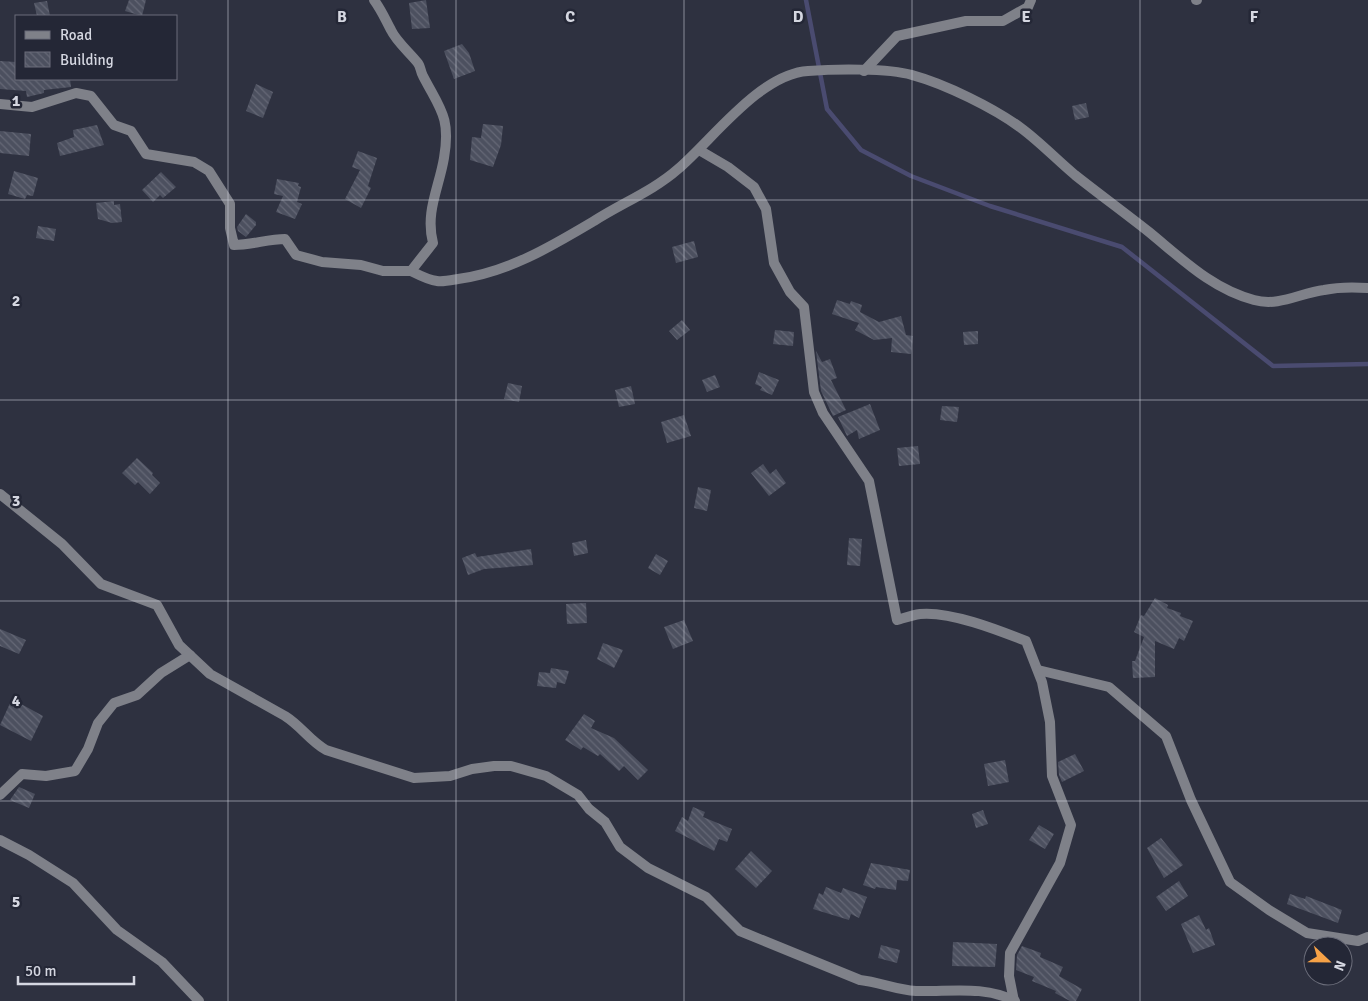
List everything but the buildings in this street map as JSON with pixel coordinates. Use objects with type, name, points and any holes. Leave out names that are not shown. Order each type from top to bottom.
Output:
[{"type":"street","points":[[374,0],[386,16],[391,31],[419,64],[422,75],[439,102],[446,126],[447,140],[444,157],[429,218],[433,243],[411,272]]},
{"type":"street","points":[[864,71],[896,36],[966,21],[1003,21],[1028,7],[1031,0]]},
{"type":"street","points":[[0,104],[32,107],[76,93],[92,96],[114,125],[131,131],[146,154],[194,162],[209,171],[230,204],[230,228],[234,246],[252,245],[271,239],[285,240],[296,255],[322,262],[361,265],[383,271],[411,272],[436,281],[495,271],[524,260],[572,236],[595,220],[647,192],[677,170],[756,94],[784,79],[805,71],[900,72],[913,75],[956,92],[1002,116],[1049,150],[1072,172],[1191,267],[1227,290],[1255,301],[1280,302],[1322,290],[1368,288]]},
{"type":"street","points":[[698,150],[728,167],[754,187],[766,209],[774,263],[790,292],[804,307],[814,392],[823,413],[869,481],[897,620],[921,614],[958,619],[990,627],[1026,641],[1038,670],[1050,722],[1052,776],[1071,825],[1060,863],[1010,953],[1009,976],[1015,1001]]},
{"type":"street","points":[[0,494],[62,544],[101,584],[157,605],[179,644],[215,677],[295,722],[318,746],[335,754],[414,778],[450,776],[482,767],[511,766],[546,776],[568,787],[605,822],[620,847],[648,868],[702,894],[717,906],[737,929],[758,940],[860,980],[915,991],[950,989],[1004,995],[1015,1001]]},
{"type":"street","points":[[0,795],[22,774],[46,776],[75,771],[88,749],[98,723],[114,703],[137,694],[161,673],[190,655]]},
{"type":"street","points":[[1038,670],[1109,687],[1166,736],[1191,800],[1230,882],[1269,910],[1308,933],[1358,941],[1368,937]]},
{"type":"street","points":[[0,840],[30,854],[73,883],[117,930],[162,962],[199,1001]]},
{"type":"waterway","points":[[806,0],[827,109],[861,150],[911,176],[990,206],[1122,247],[1273,366],[1368,364]]}]
